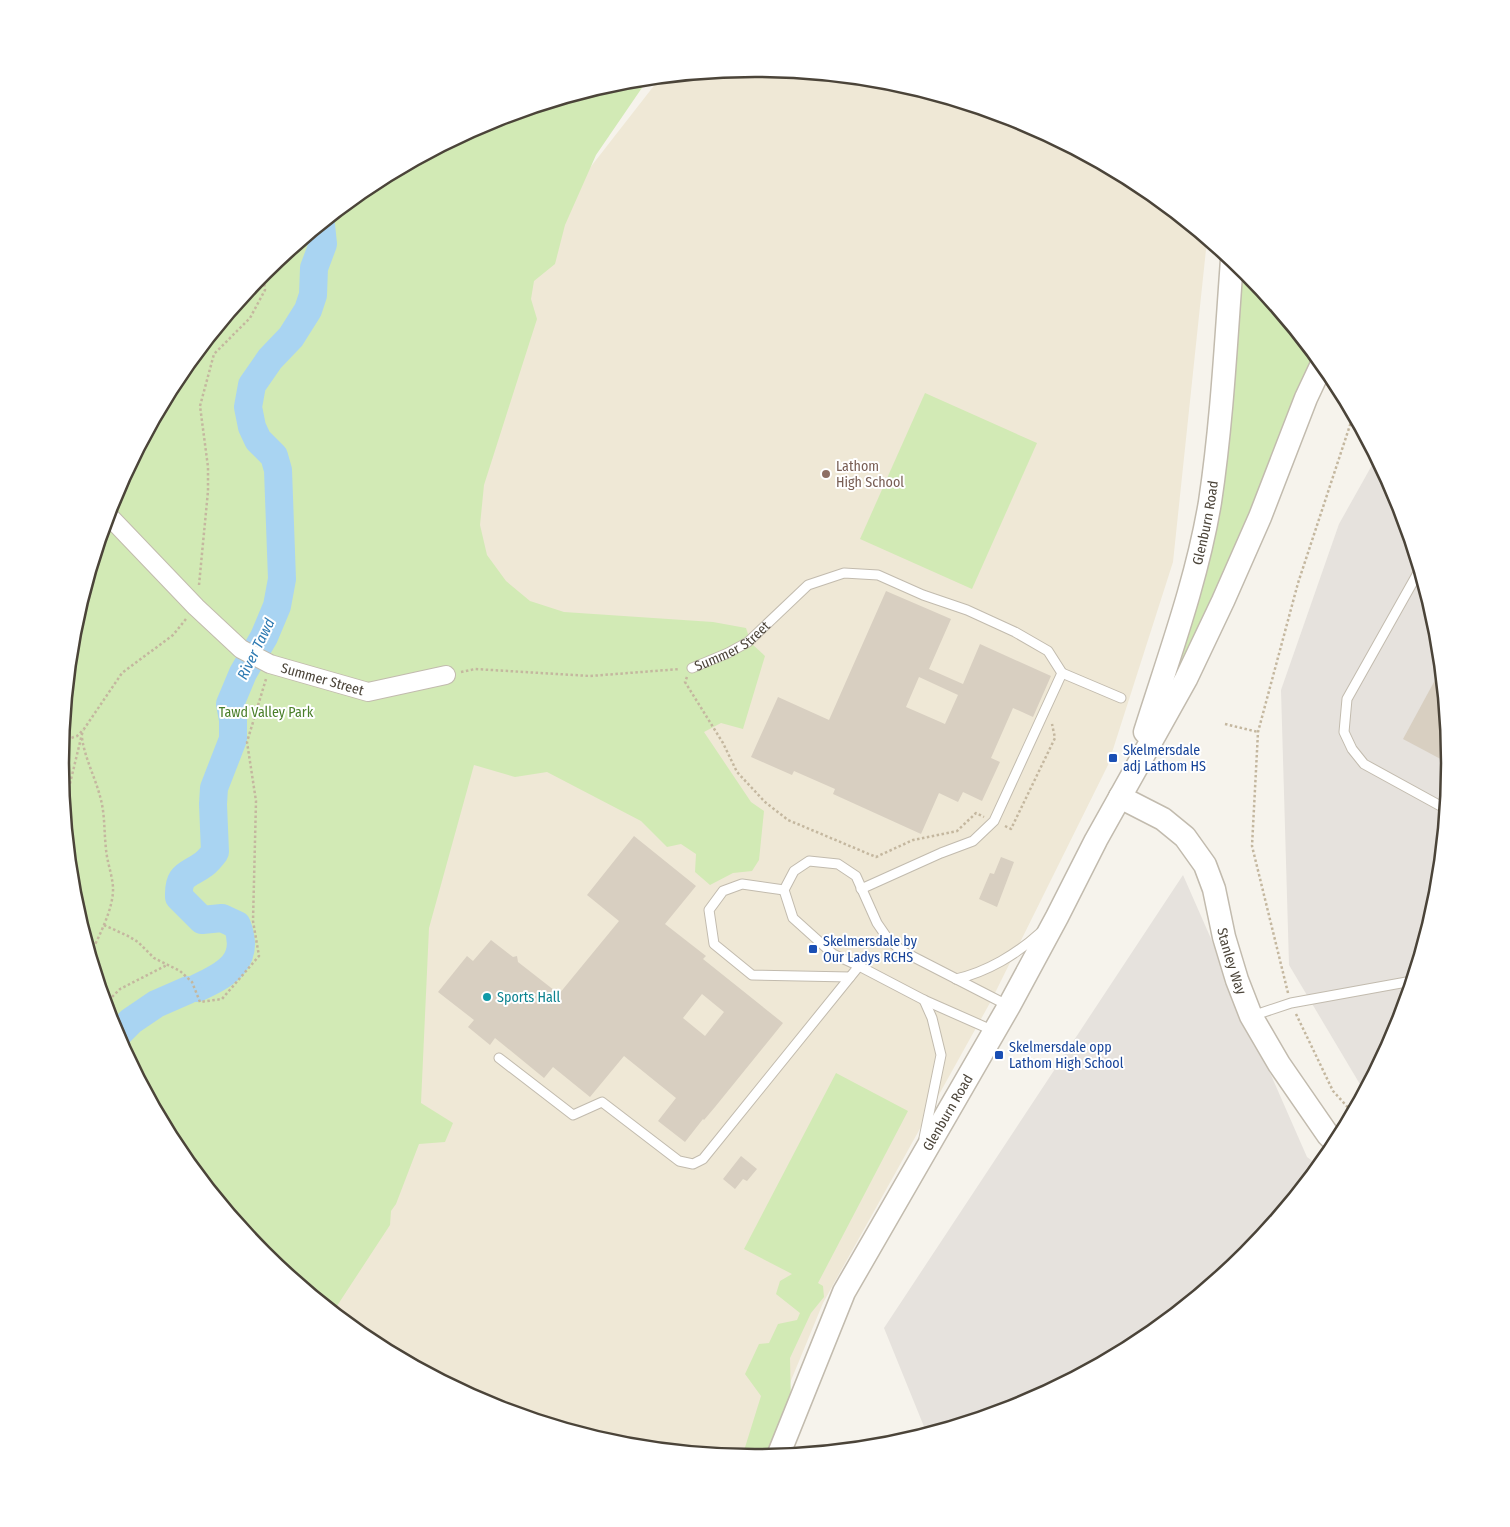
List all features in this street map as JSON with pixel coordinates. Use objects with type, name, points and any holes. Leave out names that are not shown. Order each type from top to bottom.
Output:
[{"type":"street","name":"Glenburn Road","points":[[1132,776],[1196,567],[1210,503],[1219,427],[1231,270]]},
{"type":"street","name":"Glenburn Road","points":[[781,1449],[844,1292],[1009,1006],[1096,840],[1186,679],[1260,517],[1306,398],[1318,372]]},
{"type":"street","name":"Summer Street","points":[[113,521],[196,607],[241,649],[270,664],[368,692],[446,674]]},
{"type":"street","name":"Stanley Way","points":[[1120,797],[1163,819],[1184,837],[1205,865],[1214,889],[1224,937],[1237,980],[1251,1016],[1279,1064],[1331,1138]]},
{"type":"lane","name":"Summer Street","points":[[692,668],[728,654],[748,642],[808,586],[844,573],[878,575],[923,595],[967,610],[999,624],[1048,650],[1062,673]]},
{"type":"lane","points":[[1415,577],[1347,699],[1344,732],[1352,749],[1364,764],[1440,806]]},
{"type":"lane","points":[[861,889],[941,852],[973,841],[994,821],[1062,673],[1121,698]]},
{"type":"lane","points":[[994,1031],[924,1000],[833,954],[793,918],[784,890],[794,871],[809,861],[838,864],[856,876],[877,923],[888,939],[902,951],[1009,1006]]},
{"type":"lane","points":[[784,890],[742,884],[723,891],[709,910],[714,944],[752,975],[850,977]]},
{"type":"lane","points":[[956,980],[974,975],[1007,958],[1029,942],[1057,917]]},
{"type":"lane","points":[[499,1058],[573,1115],[602,1102],[679,1161],[693,1164],[702,1159],[859,966]]},
{"type":"lane","points":[[1251,1016],[1291,1003],[1406,982]]},
{"type":"lane","points":[[919,1163],[941,1055],[932,1018],[924,1000]]},
{"type":"path","points":[[70,738],[77,736],[84,728],[122,673],[172,635],[196,607],[208,491],[208,467],[200,406],[214,354],[250,318],[264,290],[264,285]]},
{"type":"path","points":[[1348,1108],[1333,1091],[1291,1003],[1252,846],[1258,732],[1298,583],[1351,423]]},
{"type":"path","points":[[104,925],[138,942],[154,958],[180,971],[192,982],[200,1002],[222,999],[259,956],[253,921],[256,801],[247,742],[270,664]]},
{"type":"path","points":[[692,668],[685,682],[723,743],[737,772],[765,802],[788,820],[876,857],[913,840],[957,831],[976,814],[1011,829],[1055,738],[1052,721]]},
{"type":"path","name":"Summer Street","points":[[446,674],[475,669],[590,676],[692,668]]},
{"type":"path","points":[[1225,724],[1258,732]]},
{"type":"path","points":[[70,787],[84,728]]},
{"type":"path","points":[[82,738],[84,751],[94,776],[105,817],[106,851],[113,889],[104,925],[94,947]]},
{"type":"path","points":[[111,998],[120,989],[167,965]]},
{"type":"shaded area","name":"Lathom High School","points":[[755,77],[845,83],[889,90],[976,114],[1018,129],[1098,169],[1173,219],[1206,247],[1173,562],[1108,765],[991,1001],[823,1303],[762,1450],[665,1444],[621,1437],[534,1413],[492,1398],[412,1358],[374,1334],[321,1295],[451,592],[525,251],[655,85]]},
{"type":"shaded area","points":[[1372,465],[1405,543],[1418,586],[1428,630],[1440,719],[1440,808],[1428,897],[1418,941],[1405,984],[1389,1026],[1360,1085],[1289,965],[1281,690],[1339,524]]},
{"type":"shaded area","points":[[1183,875],[1307,1157],[1313,1162],[1271,1216],[1240,1249],[1173,1308],[1098,1358],[1018,1398],[925,1428],[884,1328]]},
{"type":"green space","name":"Tawd Valley Park","points":[[643,87],[596,155],[565,225],[555,264],[534,281],[531,299],[537,319],[484,485],[480,525],[487,555],[506,581],[530,601],[564,612],[713,622],[746,628],[751,643],[765,656],[743,729],[721,723],[704,732],[751,802],[764,811],[759,860],[752,871],[733,873],[710,885],[695,872],[696,854],[681,844],[667,847],[641,821],[547,772],[515,777],[474,765],[429,928],[421,1103],[453,1123],[445,1142],[419,1144],[396,1204],[391,1211],[390,1225],[336,1307],[270,1249],[239,1216],[184,1145],[140,1067],[121,1026],[105,984],[92,941],[75,853],[70,808],[70,719],[82,630],[92,586],[105,543],[121,501],[161,420],[184,382],[211,346],[239,311],[270,278],[337,219],[412,169],[451,148],[492,129],[534,114],[577,101]]},
{"type":"green space","points":[[1236,275],[1271,311],[1311,362],[1222,579],[1178,672],[1175,670]]},
{"type":"green space","points":[[925,393],[1037,443],[972,589],[860,539]]},
{"type":"green space","points":[[836,1073],[908,1111],[818,1283],[823,1286],[824,1297],[811,1313],[790,1358],[791,1404],[776,1449],[744,1450],[761,1396],[745,1374],[759,1344],[769,1343],[778,1324],[797,1320],[800,1313],[776,1294],[780,1281],[792,1274],[744,1249]]},
{"type":"building","points":[[886,591],[951,619],[929,669],[963,684],[980,644],[1051,676],[1033,717],[1013,708],[991,758],[1000,762],[982,801],[963,792],[958,802],[939,793],[921,834],[833,794],[835,789],[794,771],[792,775],[751,757],[778,697],[829,720]],"holes":[[[919,677],[958,695],[945,724],[906,707]]]},
{"type":"building","points":[[1436,679],[1440,719],[1441,759],[1403,739]]},
{"type":"building","points":[[634,836],[696,886],[665,924],[706,956],[703,959],[783,1023],[685,1142],[658,1121],[676,1098],[624,1056],[590,1097],[553,1067],[544,1078],[495,1038],[490,1045],[468,1027],[474,1020],[438,992],[467,956],[473,961],[491,940],[513,957],[517,956],[518,962],[559,994],[619,921],[587,895]],"holes":[[[702,994],[724,1012],[705,1036],[683,1018]]]},
{"type":"building","points":[[1001,857],[1014,862],[997,907],[979,899],[990,873],[994,874]]},
{"type":"building","points":[[741,1156],[757,1169],[747,1181],[743,1179],[735,1189],[723,1179]]},
{"type":"waterway","name":"River Tawd","points":[[197,988],[217,978],[233,965],[241,948],[240,938],[237,925],[222,918],[202,920],[179,897],[180,883],[185,876],[204,864],[215,852],[214,788],[233,739],[233,720],[230,704],[243,673],[264,637],[277,606],[282,579],[278,470],[274,456],[258,440],[252,427],[248,407],[252,385],[270,359],[291,337],[308,310],[313,295],[314,268],[323,244],[322,232]]},
{"type":"waterway","name":"River Tawd","points":[[123,1029],[131,1021],[156,1004],[188,990]]},
{"type":"place","name":"Lathom High School","points":[[826,474]]},
{"type":"place","name":"Skelmersdale adj Lathom HS","points":[[1113,758]]},
{"type":"place","name":"Skelmersdale by Our Ladys RCHS","points":[[813,949]]},
{"type":"place","name":"Sports Hall","points":[[487,997]]},
{"type":"place","name":"Skelmersdale opp Lathom High School","points":[[999,1055]]}]
